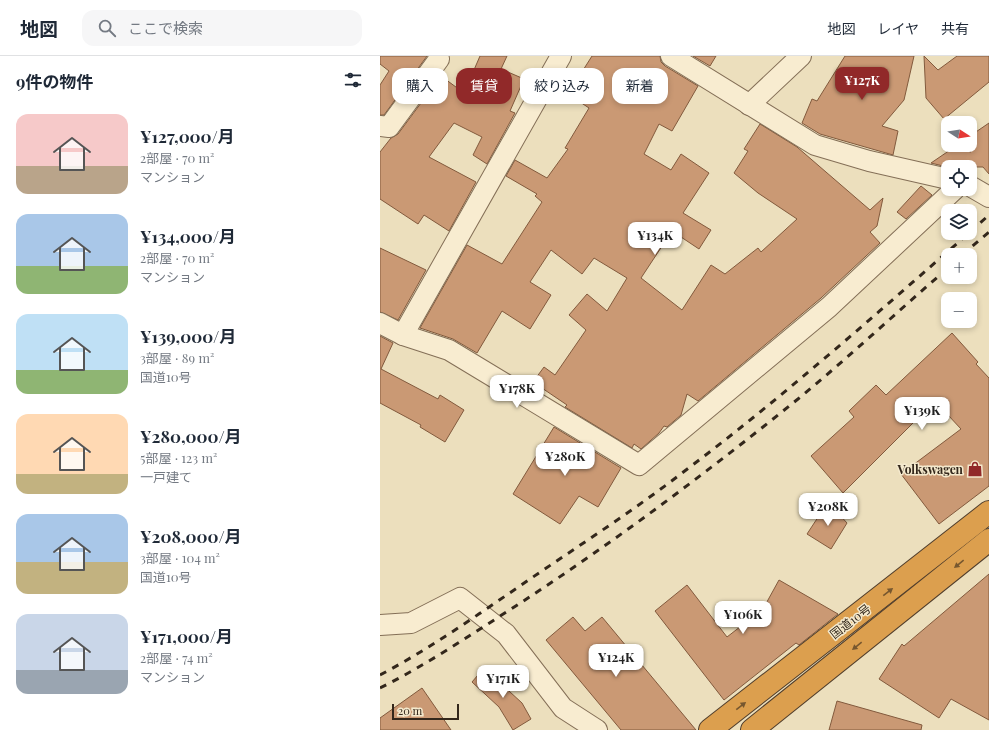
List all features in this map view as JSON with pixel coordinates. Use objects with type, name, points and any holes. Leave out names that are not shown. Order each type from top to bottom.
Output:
[{"type":"highway","name":"国道10号","points":[[710,730],[989,512]]},
{"type":"highway","name":"国道10号","points":[[752,730],[989,540]]},
{"type":"street","points":[[403,335],[561,56]]},
{"type":"street","points":[[671,56],[815,145],[869,161],[941,177]]},
{"type":"street","points":[[750,105],[801,56]]},
{"type":"street","points":[[380,126],[389,127],[439,59]]},
{"type":"street","points":[[380,324],[403,335],[449,350],[639,465],[829,307],[948,196]]},
{"type":"street","points":[[380,625],[411,623],[460,598],[506,634],[563,708],[597,730]]},
{"type":"building","points":[[380,56],[427,56],[418,68],[392,68],[392,104],[384,115],[380,115],[380,85],[389,71],[380,64]]},
{"type":"building","points":[[480,56],[507,56],[501,68],[475,68]]},
{"type":"building","points":[[592,56],[660,56],[661,62],[665,66],[698,86],[672,131],[659,124],[644,154],[671,170],[681,154],[709,173],[683,213],[711,230],[699,249],[672,231],[641,278],[682,310],[711,265],[725,274],[758,248],[761,252],[797,219],[758,193],[734,173],[748,151],[744,149],[760,124],[797,147],[870,210],[883,198],[877,226],[870,232],[880,243],[821,298],[698,401],[687,394],[681,415],[667,427],[664,426],[659,433],[641,449],[634,444],[632,448],[565,407],[567,405],[533,382],[544,367],[555,375],[586,330],[569,315],[587,294],[607,311],[627,278],[594,258],[582,274],[551,250],[530,282],[551,295],[530,329],[502,311],[477,353],[453,339],[420,328],[467,245],[502,264],[542,202],[535,196],[537,194],[506,176],[515,160],[547,178],[568,149],[565,148],[589,108],[583,104],[604,104],[604,68],[584,68]]},
{"type":"building","points":[[693,56],[716,56],[710,66]]},
{"type":"building","points":[[845,56],[914,56],[904,100],[882,126],[898,131],[893,155],[820,134],[802,123],[812,99],[817,101]]},
{"type":"building","points":[[924,56],[938,70],[957,56],[989,56],[989,82],[948,116],[941,116],[926,98]]},
{"type":"building","points":[[512,74],[520,77],[520,88],[510,111],[515,113],[487,164],[473,155],[482,137],[454,123],[429,157],[476,182],[449,231],[424,215],[418,224],[380,199],[380,152],[391,138],[398,134],[420,104],[448,104],[448,81],[456,87],[456,104],[512,104]]},
{"type":"building","points":[[989,123],[989,174],[983,167],[977,167],[977,160],[941,160],[941,166],[931,163],[947,152],[977,152],[977,131]]},
{"type":"building","points":[[921,186],[932,195],[906,219],[897,212]]},
{"type":"building","points":[[380,248],[426,270],[398,320],[380,312]]},
{"type":"building","points":[[952,333],[978,362],[976,364],[989,378],[989,486],[939,524],[901,474],[961,429],[935,401],[843,493],[811,456],[854,417],[849,411],[876,385],[886,395]]},
{"type":"building","points":[[380,336],[393,343],[381,369],[438,399],[440,395],[464,410],[445,442],[420,427],[421,425],[380,403]]},
{"type":"building","points":[[554,427],[621,468],[598,507],[579,496],[560,524],[513,494]]},
{"type":"building","points":[[828,502],[847,523],[831,549],[807,534]]},
{"type":"building","points":[[989,574],[989,720],[951,699],[939,718],[879,679],[902,644],[904,646]]},
{"type":"building","points":[[779,580],[838,614],[799,645],[796,643],[724,700],[655,611],[687,585],[727,637],[763,609]]},
{"type":"building","points":[[573,617],[585,631],[602,617],[696,730],[621,730],[546,640]]},
{"type":"building","points":[[484,668],[522,703],[531,719],[513,730],[499,707],[472,682]]},
{"type":"building","points":[[422,688],[451,730],[380,730],[380,718]]},
{"type":"building","points":[[837,701],[922,725],[921,730],[829,730]]},
{"type":"railway","points":[[977,226],[989,215]]},
{"type":"railway","points":[[970,248],[989,232]]},
{"type":"railway","points":[[380,675],[419,653],[458,628],[664,487],[792,386],[961,240]]},
{"type":"railway","points":[[380,688],[429,661],[508,611],[583,561],[656,509],[728,455],[798,399],[941,274]]},
{"type":"place","name":"Volkswagen","points":[[975,469]]}]
